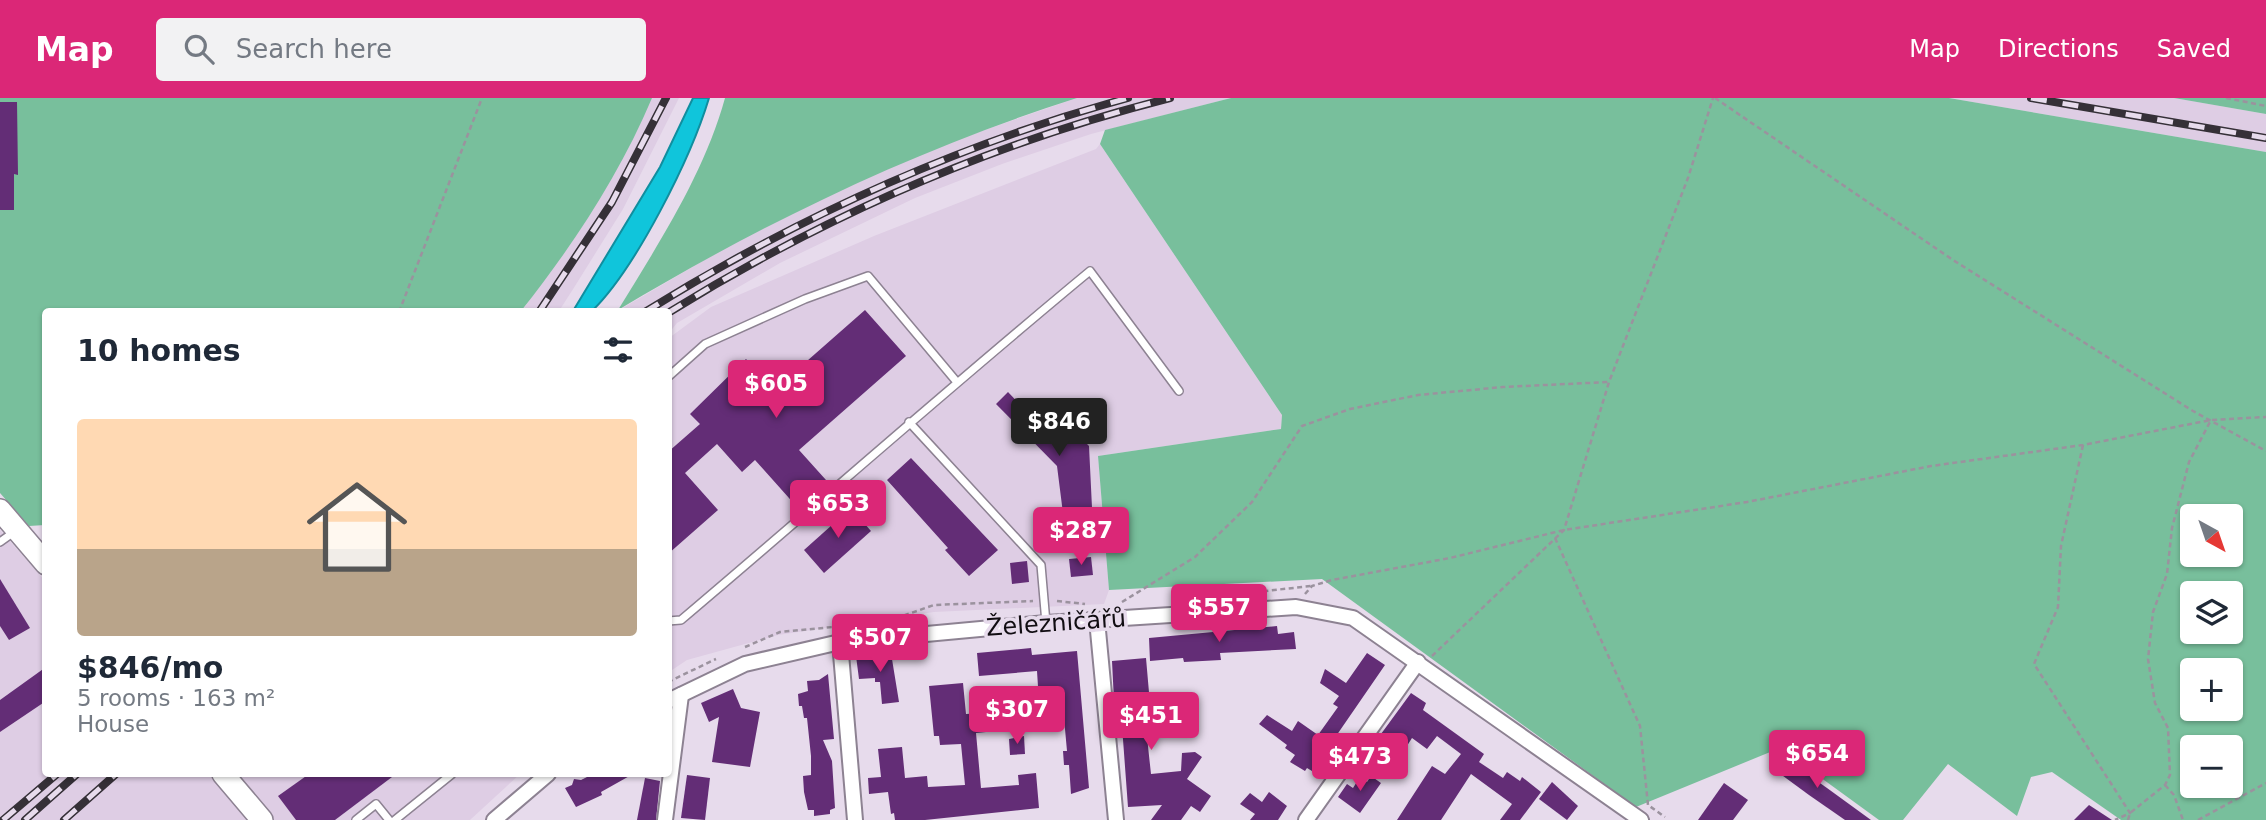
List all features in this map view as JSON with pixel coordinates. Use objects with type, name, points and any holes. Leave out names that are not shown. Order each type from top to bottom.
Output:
[{"type":"main road","points":[[0,510],[8,536],[42,561]]},
{"type":"main road","points":[[226,777],[262,820]]},
{"type":"street","name":"Železničářů","points":[[675,698],[745,664],[840,642],[1046,623],[1292,608],[1320,609],[1353,618],[1641,820]]},
{"type":"street","points":[[1097,620],[1116,820]]},
{"type":"street","points":[[840,642],[855,820]]},
{"type":"street","points":[[1306,820],[1420,663]]},
{"type":"street","points":[[672,735],[675,698]]},
{"type":"street","points":[[494,820],[544,777]]},
{"type":"street","points":[[665,820],[669,777]]},
{"type":"lane","points":[[672,621],[681,620],[853,475],[956,381],[1090,271],[1179,391]]},
{"type":"lane","points":[[672,373],[705,344],[805,299],[868,276],[956,381]]},
{"type":"lane","points":[[909,422],[1041,565],[1046,623]]},
{"type":"lane","points":[[395,820],[448,777]]},
{"type":"lane","points":[[356,820],[376,804],[389,820]]},
{"type":"path","points":[[401,308],[482,98]]},
{"type":"path","points":[[1420,663],[1564,530],[1608,382],[1688,178],[1714,98],[1953,261],[2193,411],[2266,451]]},
{"type":"path","points":[[2227,98],[2266,106]]},
{"type":"path","points":[[1114,606],[1195,557],[1252,502],[1302,426],[1350,409],[1418,395],[1503,387],[1608,382]]},
{"type":"path","points":[[1292,608],[1312,586],[1332,580],[1450,558],[1564,530],[1747,502],[1930,466],[2083,445],[2211,420],[2266,416]]},
{"type":"path","points":[[2115,820],[2130,813],[2165,785],[2170,775],[2168,729],[2155,703],[2148,659],[2153,612],[2167,574],[2172,528],[2189,462],[2211,420]]},
{"type":"path","points":[[2083,445],[2061,546],[2059,607],[2034,664],[2130,813],[2128,820]]},
{"type":"path","points":[[1555,538],[1640,726],[1648,805],[1665,817]]},
{"type":"path","points":[[2198,820],[2266,783]]},
{"type":"path","points":[[2165,785],[2174,795],[2183,820]]},
{"type":"shaded area","points":[[652,98],[679,98],[623,209],[561,308],[524,308],[574,239],[601,196]]},
{"type":"shaded area","points":[[1077,98],[1231,98],[1091,134],[1002,164],[915,198],[780,263],[677,323],[672,329],[672,308],[623,308],[735,242],[853,182],[944,144]]},
{"type":"shaded area","points":[[1949,98],[2174,98],[2266,114],[2266,152]]},
{"type":"shaded area","points":[[1100,144],[1282,415],[1281,429],[1098,456],[1109,590],[1104,604],[934,612],[778,635],[687,660],[672,670],[672,336],[711,307],[874,236],[1096,149]]},
{"type":"shaded area","points":[[0,530],[42,578],[42,777],[215,777],[252,820],[0,820]]},
{"type":"shaded area","points":[[238,777],[517,777],[470,820],[274,820]]},
{"type":"green space","points":[[0,98],[652,98],[594,209],[523,308],[42,308],[42,525],[29,526],[0,493]]},
{"type":"green space","points":[[725,98],[1077,98],[957,141],[842,190],[729,247],[619,308],[693,181]]},
{"type":"green space","points":[[1231,98],[1949,98],[2266,152],[2266,820],[2121,820],[2052,772],[2031,777],[2017,816],[1948,764],[1903,820],[1879,820],[1780,748],[1636,807],[1322,579],[1109,590],[1098,456],[1281,429],[1282,415],[1100,144],[1105,130]]},
{"type":"green space","points":[[2174,98],[2266,98],[2266,114]]},
{"type":"water","points":[[693,98],[709,98],[676,180],[644,241],[595,308],[575,308],[660,167]]},
{"type":"building","points":[[0,102],[17,102],[18,175],[14,174],[14,210],[0,210]]},
{"type":"building","points":[[865,310],[906,356],[799,450],[826,480],[797,507],[755,460],[742,472],[717,444],[685,473],[718,510],[672,550],[672,448],[700,424],[690,414],[746,359],[774,390]]},
{"type":"building","points":[[1008,392],[1032,417],[1046,403],[1089,446],[1093,528],[1065,529],[1057,466],[996,404]]},
{"type":"building","points":[[911,458],[998,550],[969,576],[945,550],[948,548],[887,480]]},
{"type":"building","points":[[851,508],[871,531],[824,573],[804,550]]},
{"type":"building","points":[[1091,557],[1093,575],[1071,577],[1069,559]]},
{"type":"building","points":[[1027,561],[1029,582],[1012,584],[1010,563]]},
{"type":"building","points":[[0,579],[30,628],[9,640],[0,626]]},
{"type":"building","points":[[1277,626],[1278,634],[1294,632],[1296,649],[1220,653],[1221,660],[1184,662],[1183,658],[1150,661],[1149,638]]},
{"type":"building","points":[[1031,648],[1032,655],[1077,651],[1089,788],[1071,794],[1069,765],[1064,765],[1063,751],[1067,751],[1064,718],[1060,719],[1058,699],[1039,702],[1037,671],[979,676],[977,653]]},
{"type":"building","points":[[891,653],[899,702],[882,704],[880,682],[875,682],[875,678],[859,679],[856,656]]},
{"type":"building","points":[[1367,653],[1385,665],[1312,771],[1307,768],[1305,771],[1290,762],[1295,755],[1285,748],[1287,745],[1259,724],[1267,715],[1292,731],[1298,721],[1318,735],[1338,707],[1333,704],[1339,696],[1320,683],[1325,669],[1346,683]]},
{"type":"building","points":[[1146,658],[1152,727],[1146,728],[1151,774],[1181,771],[1182,753],[1195,752],[1202,757],[1187,779],[1211,796],[1200,812],[1191,806],[1181,820],[1151,820],[1162,805],[1128,807],[1122,726],[1134,725],[1132,700],[1114,701],[1112,661]]},
{"type":"building","points":[[42,670],[42,704],[0,732],[0,700]]},
{"type":"building","points":[[828,674],[834,739],[823,740],[832,761],[835,808],[830,810],[830,814],[814,816],[814,810],[808,810],[804,792],[803,776],[811,775],[811,756],[807,718],[804,718],[802,706],[799,706],[798,694],[808,691],[807,681],[819,680]]},
{"type":"building","points":[[963,683],[966,714],[984,713],[986,732],[976,733],[981,788],[1019,785],[1018,775],[1036,773],[1039,808],[925,820],[895,820],[894,813],[891,814],[888,792],[869,794],[868,778],[881,777],[878,749],[902,747],[905,778],[927,776],[928,787],[965,785],[961,744],[940,745],[939,736],[934,736],[929,686]]},
{"type":"building","points":[[733,689],[741,708],[760,712],[750,767],[712,762],[719,717],[709,722],[701,703]]},
{"type":"building","points":[[1411,693],[1426,703],[1423,710],[1484,754],[1479,762],[1503,778],[1507,772],[1520,781],[1522,777],[1541,792],[1520,820],[1500,820],[1512,804],[1471,774],[1441,820],[1397,820],[1432,766],[1445,774],[1461,754],[1437,736],[1427,749],[1412,738],[1405,749],[1381,734]]},
{"type":"building","points":[[1024,736],[1025,754],[1010,755],[1009,739]]},
{"type":"building","points":[[1780,755],[1871,820],[1845,820],[1809,795],[1771,767]]},
{"type":"building","points":[[687,775],[710,778],[705,820],[681,818]]},
{"type":"building","points":[[1371,776],[1381,783],[1360,813],[1338,797],[1347,784],[1353,788],[1360,777],[1367,782]]},
{"type":"building","points":[[305,777],[392,777],[335,820],[296,820],[278,796]]},
{"type":"building","points":[[587,777],[628,777],[601,792],[602,795],[576,807],[565,788],[572,785],[574,779]]},
{"type":"building","points":[[645,778],[660,781],[656,820],[637,820]]},
{"type":"building","points":[[1552,782],[1578,806],[1567,820],[1539,799]]},
{"type":"building","points":[[1724,783],[1748,800],[1733,820],[1698,820]]},
{"type":"building","points":[[1269,792],[1287,806],[1278,820],[1250,820],[1255,814],[1240,804],[1250,793],[1262,802]]},
{"type":"building","points":[[2089,805],[2112,820],[2074,820]]},
{"type":"railway","points":[[542,308],[612,202],[666,98]]},
{"type":"railway","points":[[652,308],[760,246],[879,187],[1001,138],[1128,98]]},
{"type":"railway","points":[[672,311],[787,245],[911,186],[1038,137],[1170,98]]},
{"type":"railway","points":[[2031,98],[2266,138]]},
{"type":"railway","points":[[3,820],[53,777]]},
{"type":"railway","points":[[25,820],[74,777]]},
{"type":"railway","points":[[64,820],[113,777]]}]
